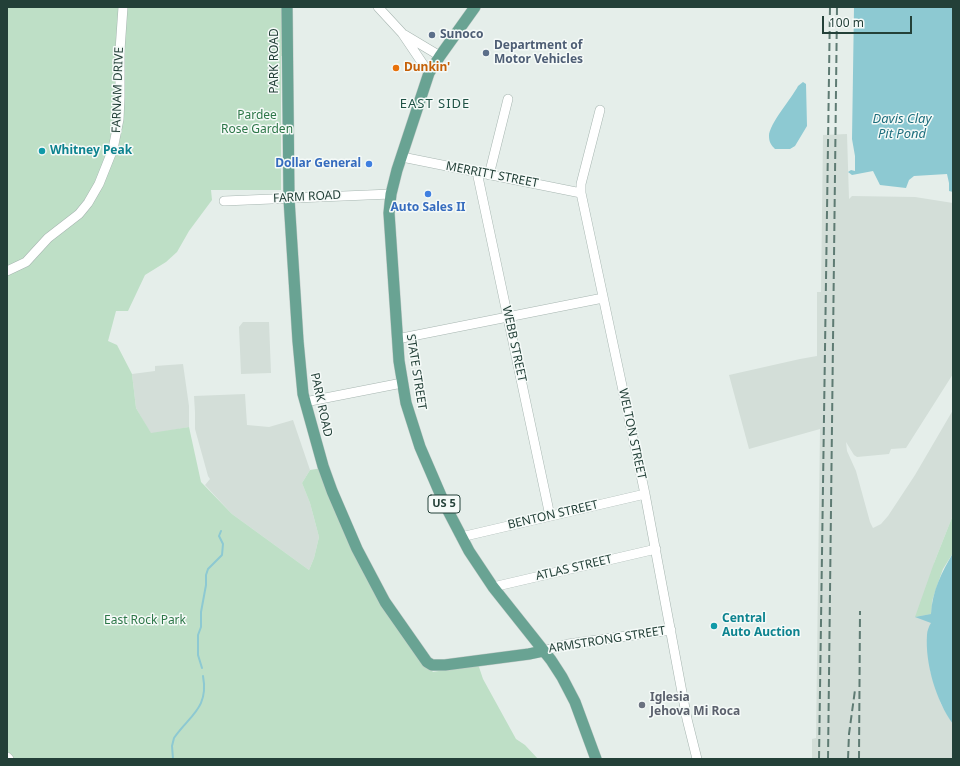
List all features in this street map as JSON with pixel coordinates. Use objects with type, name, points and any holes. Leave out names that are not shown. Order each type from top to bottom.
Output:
[{"type":"main road","name":"PARK ROAD","points":[[287,7],[290,198],[299,356],[305,402],[325,473],[356,549],[385,602],[427,662],[432,665],[445,665],[543,651]]},
{"type":"main road","name":"STATE STREET","points":[[475,7],[429,73],[391,194],[390,213],[397,339],[402,383],[406,403],[420,447],[445,506],[461,538],[493,587],[557,669],[575,702],[596,759]]},
{"type":"street","name":"FARNAM DRIVE","points":[[7,272],[26,262],[51,236],[79,214],[100,184],[114,149],[119,119],[120,50],[123,7]]},
{"type":"street","points":[[381,8],[402,33],[429,73]]},
{"type":"street","points":[[402,33],[440,56]]},
{"type":"street","points":[[489,175],[508,99]]},
{"type":"street","name":"WELTON STREET","points":[[600,110],[581,184],[581,193],[645,494],[687,719],[697,759]]},
{"type":"street","name":"MERRITT STREET","points":[[402,157],[581,193]]},
{"type":"street","name":"WEBB STREET","points":[[477,172],[550,516]]},
{"type":"street","name":"FARM ROAD","points":[[224,200],[391,194]]},
{"type":"street","points":[[397,339],[603,298]]},
{"type":"street","points":[[305,402],[402,383]]},
{"type":"street","name":"BENTON STREET","points":[[461,538],[645,494]]},
{"type":"street","name":"ATLAS STREET","points":[[493,587],[656,549]]},
{"type":"street","name":"ARMSTRONG STREET","points":[[543,651],[568,644],[671,630]]},
{"type":"shaded area","points":[[847,134],[849,199],[852,196],[915,197],[953,203],[953,374],[906,448],[891,449],[889,454],[857,457],[854,455],[846,442],[847,451],[856,471],[873,528],[881,524],[888,516],[915,475],[953,410],[953,515],[934,563],[930,670],[941,704],[953,724],[953,759],[812,759],[812,739],[816,738],[820,429],[749,449],[729,375],[817,356],[817,292],[821,292],[823,135]]},
{"type":"shaded area","points":[[243,322],[269,322],[271,373],[241,374],[239,327]]},
{"type":"shaded area","points":[[183,364],[189,406],[189,427],[151,434],[136,408],[132,374],[155,371],[155,366]]},
{"type":"shaded area","points":[[245,394],[247,425],[269,427],[293,420],[310,470],[302,483],[310,503],[319,537],[314,558],[309,570],[232,514],[205,485],[210,479],[195,429],[194,396]]},
{"type":"green space","name":"East Rock Park","points":[[7,7],[283,7],[284,56],[281,56],[281,190],[211,190],[212,200],[189,231],[177,252],[166,262],[145,275],[128,311],[116,311],[108,341],[117,345],[132,374],[136,408],[151,433],[189,427],[201,482],[232,514],[309,570],[314,558],[319,537],[310,503],[302,483],[310,470],[322,468],[413,650],[433,672],[478,664],[483,679],[516,739],[525,745],[538,759],[7,759]]},
{"type":"green space","points":[[953,515],[953,553],[943,569],[932,601],[931,614],[915,617],[934,563]]},
{"type":"water","name":"Davis Clay Pit Pond","points":[[854,7],[953,7],[953,192],[949,191],[947,174],[914,176],[909,180],[906,188],[880,185],[873,171],[852,175],[848,172],[851,170],[855,171],[855,156],[852,139]]},
{"type":"water","points":[[803,82],[806,84],[807,126],[795,146],[790,149],[775,149],[769,140],[770,131],[798,86]]},
{"type":"water","points":[[953,553],[953,724],[941,704],[930,669],[927,635],[931,623],[915,617],[931,614],[933,597],[941,575]]},
{"type":"waterway","points":[[202,668],[198,655],[198,635],[201,627],[201,612],[206,585],[206,575],[208,569],[222,555],[223,544],[219,536],[221,531]]},
{"type":"waterway","points":[[173,759],[172,746],[174,738],[201,704],[204,687],[203,676]]},
{"type":"railway","points":[[819,759],[830,7]]},
{"type":"railway","points":[[828,759],[837,7]]},
{"type":"railway","points":[[859,759],[860,611]]},
{"type":"railway","points":[[848,759],[849,734],[855,690]]},
{"type":"place","name":"Sunoco","points":[[432,35]]},
{"type":"place","name":"Department of Motor Vehicles","points":[[486,53]]},
{"type":"place","name":"Dunkin'","points":[[396,68]]},
{"type":"place","name":"Whitney Peak","points":[[42,151]]},
{"type":"place","name":"Dollar General","points":[[369,164]]},
{"type":"place","name":"Auto Sales II","points":[[428,194]]},
{"type":"place","name":"Central Auto Auction","points":[[714,626]]},
{"type":"place","name":"Iglesia Jehova Mi Roca","points":[[642,705]]},
{"type":"district","name":"EAST SIDE","points":[[435,104]]},
{"type":"park label","name":"Pardee Rose Garden","points":[[257,123]]}]
